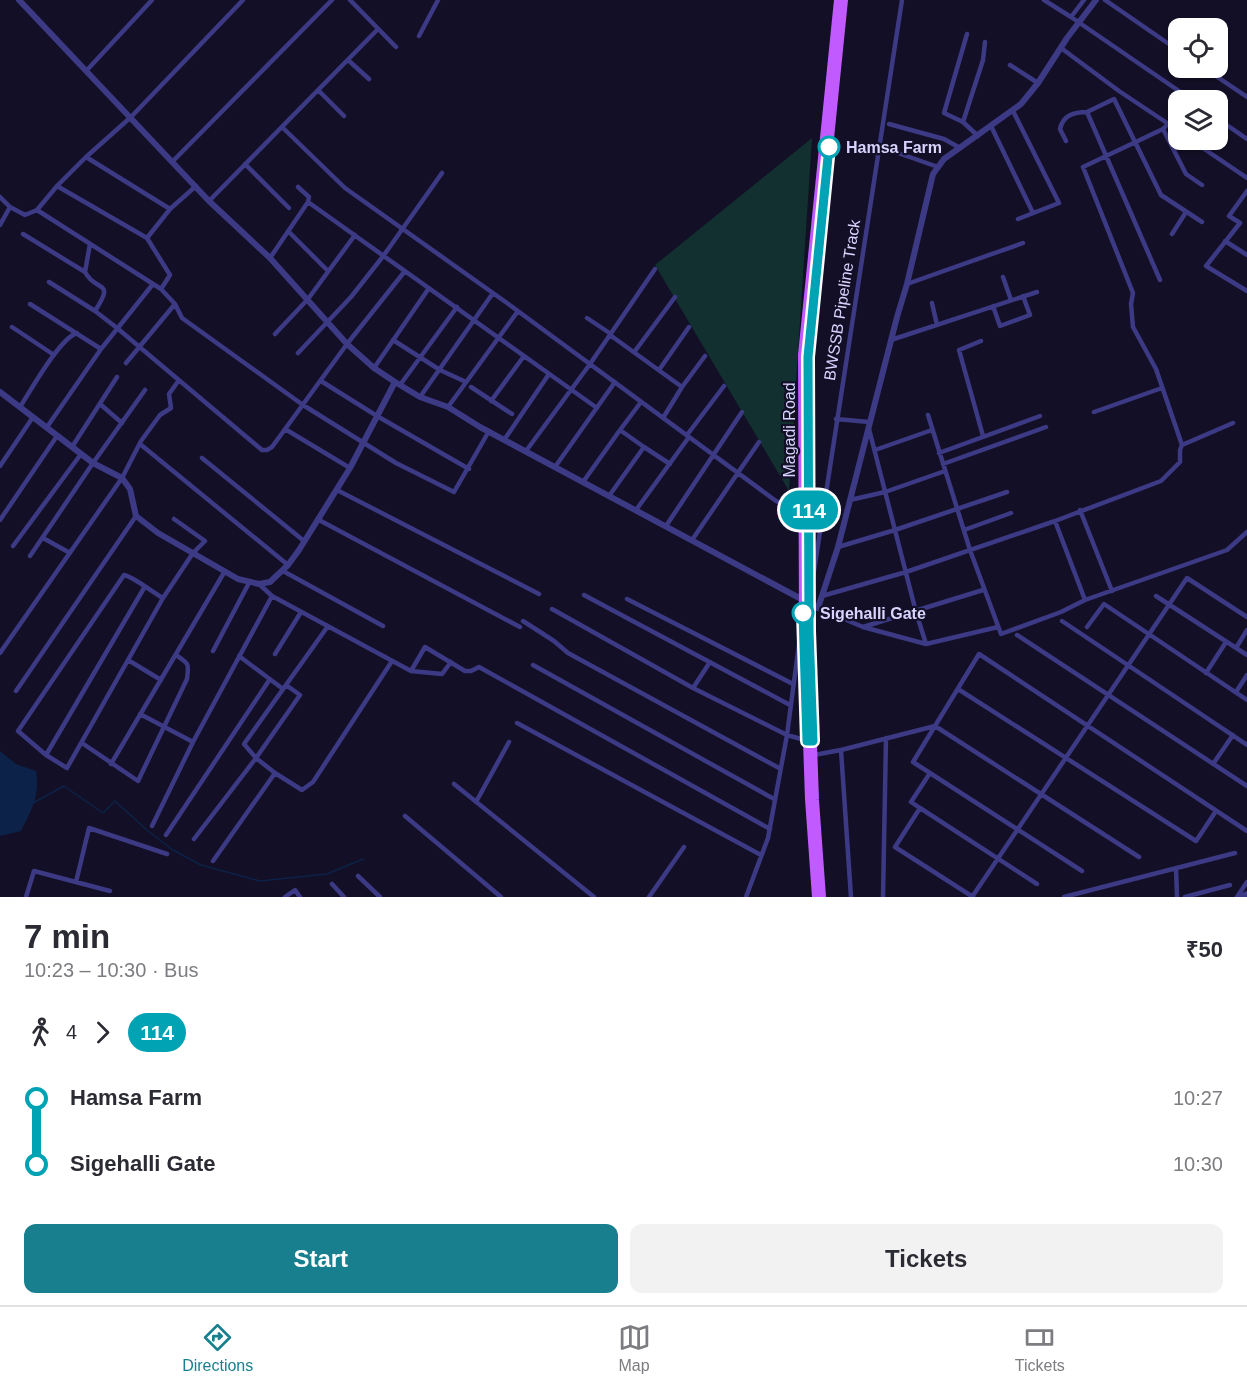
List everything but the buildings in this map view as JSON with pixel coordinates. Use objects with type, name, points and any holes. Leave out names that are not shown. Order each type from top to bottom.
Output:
[{"type":"main road","name":"Magadi Road","points":[[810,741],[803,509],[802,355],[838,0]]},
{"type":"main road","name":"Magadi Road","points":[[822,897],[803,622],[806,603],[808,357],[844,0]]},
{"type":"main road","name":"Magadi Road","points":[[811,755],[816,897]]},
{"type":"street","points":[[19,0],[209,201],[270,258],[347,344],[374,368],[397,383],[420,397],[448,407],[504,440],[806,603],[863,627],[926,644],[998,627]]},
{"type":"street","points":[[87,70],[152,0]]},
{"type":"street","points":[[0,197],[10,207],[25,215],[36,210],[86,157],[132,117],[243,0]]},
{"type":"street","points":[[173,161],[333,0]]},
{"type":"street","points":[[350,0],[396,47]]},
{"type":"street","points":[[419,36],[438,0]]},
{"type":"street","name":"BWSSB Pipeline Track","points":[[806,603],[902,0]]},
{"type":"street","points":[[1044,0],[1178,90]]},
{"type":"street","points":[[1071,18],[1084,0]]},
{"type":"street","points":[[818,608],[838,547],[907,284],[933,174],[944,159],[1013,111],[1038,83],[1096,0]]},
{"type":"street","points":[[1105,0],[1168,43]]},
{"type":"street","points":[[209,201],[378,29]]},
{"type":"street","points":[[967,34],[945,113],[963,122],[978,136]]},
{"type":"street","points":[[963,122],[983,60],[986,42]]},
{"type":"street","points":[[822,596],[906,572],[1055,521],[1161,481],[1180,462],[1182,445],[1151,359],[1133,327],[1132,293],[1098,202],[1083,172],[1083,167],[1163,129],[1168,124],[1061,48]]},
{"type":"street","points":[[348,60],[369,79]]},
{"type":"street","points":[[1010,65],[1038,83]]},
{"type":"street","points":[[1219,78],[1247,97]]},
{"type":"street","points":[[318,90],[344,116]]},
{"type":"street","points":[[1066,141],[1060,129],[1063,121],[1072,114],[1086,112],[1114,99],[1161,195],[1202,222]]},
{"type":"street","points":[[1013,111],[1059,203],[1018,219]]},
{"type":"street","points":[[1086,112],[1160,280]]},
{"type":"street","points":[[889,124],[944,139],[960,148]]},
{"type":"street","points":[[992,126],[1033,213]]},
{"type":"street","points":[[1228,126],[1247,139]]},
{"type":"street","points":[[282,127],[345,188],[518,311],[777,501],[789,507],[803,509]]},
{"type":"street","points":[[1163,129],[1186,174],[1203,185]]},
{"type":"street","points":[[884,148],[938,167]]},
{"type":"street","points":[[1206,150],[1247,178]]},
{"type":"street","points":[[86,157],[170,209]]},
{"type":"street","points":[[245,164],[289,208]]},
{"type":"street","points":[[298,353],[328,322],[384,255],[442,173]]},
{"type":"street","points":[[57,186],[147,238],[170,275],[161,289]]},
{"type":"street","points":[[147,238],[170,209],[196,186]]},
{"type":"street","points":[[270,258],[308,202],[309,197],[298,187]]},
{"type":"street","points":[[1247,191],[1229,216],[1240,223],[1206,266],[1247,291]]},
{"type":"street","points":[[308,202],[597,408]]},
{"type":"street","points":[[0,225],[10,207]]},
{"type":"street","points":[[36,210],[161,289],[175,304],[182,318],[303,405],[396,463],[452,492],[457,489],[489,431]]},
{"type":"street","points":[[1172,234],[1186,212]]},
{"type":"street","points":[[288,231],[328,271]]},
{"type":"street","points":[[23,234],[85,272],[103,288],[105,296],[95,311]]},
{"type":"street","points":[[275,334],[308,299],[355,235]]},
{"type":"street","points":[[1225,241],[1247,255]]},
{"type":"street","points":[[907,284],[1023,243]]},
{"type":"street","points":[[85,272],[90,244]]},
{"type":"street","points":[[526,451],[611,335],[655,269]]},
{"type":"street","points":[[49,282],[95,311],[262,450],[267,450],[272,447],[347,344],[405,271]]},
{"type":"street","points":[[1003,278],[1011,300]]},
{"type":"street","points":[[48,427],[101,349],[153,284]]},
{"type":"street","points":[[374,368],[429,288]]},
{"type":"street","points":[[891,340],[1036,292]]},
{"type":"street","points":[[420,397],[493,294]]},
{"type":"street","points":[[993,306],[1000,326],[1030,315],[1023,296]]},
{"type":"street","points":[[635,351],[675,297]]},
{"type":"street","points":[[932,303],[937,325]]},
{"type":"street","points":[[30,304],[101,349]]},
{"type":"street","points":[[126,363],[175,304]]},
{"type":"street","points":[[259,584],[270,582],[288,565],[337,490],[397,383],[421,357],[456,307]]},
{"type":"street","points":[[448,407],[518,311]]},
{"type":"street","points":[[587,318],[682,387]]},
{"type":"street","points":[[12,327],[54,355]]},
{"type":"street","points":[[659,370],[690,327]]},
{"type":"street","points":[[20,407],[54,355],[67,339],[77,333]]},
{"type":"street","points":[[393,340],[440,370],[466,382]]},
{"type":"street","points":[[981,341],[959,350],[983,436]]},
{"type":"street","points":[[491,401],[524,356]]},
{"type":"street","points":[[663,418],[705,356]]},
{"type":"street","points":[[504,440],[549,374]]},
{"type":"street","points":[[72,447],[117,377]]},
{"type":"street","points":[[0,653],[122,478],[140,444],[160,415],[171,408],[169,394],[179,380]]},
{"type":"street","points":[[321,381],[469,469]]},
{"type":"street","points":[[555,467],[615,382]]},
{"type":"street","points":[[636,510],[724,386]]},
{"type":"street","points":[[471,387],[512,414]]},
{"type":"street","points":[[1094,412],[1162,388]]},
{"type":"street","points":[[30,556],[146,390]]},
{"type":"street","points":[[0,392],[93,463],[122,478],[130,489],[136,516],[158,533],[238,579],[259,584],[272,596],[411,671],[441,674],[451,662]]},
{"type":"street","points":[[583,482],[641,402]]},
{"type":"street","points":[[100,404],[122,423]]},
{"type":"street","points":[[666,526],[742,412]]},
{"type":"street","points":[[928,415],[983,590],[1001,634],[1061,612],[1085,600],[1227,550],[1247,532]]},
{"type":"street","points":[[939,453],[1040,416]]},
{"type":"street","points":[[0,466],[33,417]]},
{"type":"street","points":[[836,419],[869,424]]},
{"type":"street","points":[[1182,445],[1233,423]]},
{"type":"street","points":[[869,424],[926,644]]},
{"type":"street","points":[[943,464],[1046,427]]},
{"type":"street","points":[[285,429],[350,468]]},
{"type":"street","points":[[620,430],[670,464]]},
{"type":"street","points":[[875,450],[932,430]]},
{"type":"street","points":[[0,520],[57,436]]},
{"type":"street","points":[[692,540],[759,442]]},
{"type":"street","points":[[140,444],[288,565]]},
{"type":"street","points":[[609,496],[644,447]]},
{"type":"street","points":[[13,546],[81,454]]},
{"type":"street","points":[[202,458],[304,541]]},
{"type":"street","points":[[850,500],[885,492],[945,471]]},
{"type":"street","points":[[337,490],[539,594]]},
{"type":"street","points":[[838,547],[1007,492]]},
{"type":"street","points":[[1080,510],[1112,591]]},
{"type":"street","points":[[964,530],[1011,513]]},
{"type":"street","points":[[16,691],[136,516]]},
{"type":"street","points":[[163,598],[144,588],[130,576],[124,575],[18,731],[46,755],[67,768],[163,598],[193,553],[205,540],[174,519]]},
{"type":"street","points":[[318,520],[520,627]]},
{"type":"street","points":[[1055,521],[1085,600]]},
{"type":"street","points":[[43,538],[70,553]]},
{"type":"street","points":[[283,571],[383,626]]},
{"type":"street","points":[[111,764],[225,572]]},
{"type":"street","points":[[920,808],[895,847],[973,897],[1187,578],[1247,617]]},
{"type":"street","points":[[213,651],[250,581]]},
{"type":"street","points":[[46,755],[144,588]]},
{"type":"street","points":[[863,627],[983,590]]},
{"type":"street","points":[[584,595],[790,705]]},
{"type":"street","points":[[152,826],[193,742],[272,596]]},
{"type":"street","points":[[1156,596],[1247,656]]},
{"type":"street","points":[[627,599],[793,684]]},
{"type":"street","points":[[1088,627],[1104,604],[1247,700]]},
{"type":"street","points":[[552,609],[693,688],[787,735],[810,741]]},
{"type":"street","points":[[275,654],[301,612]]},
{"type":"street","points":[[523,621],[568,653],[779,768]]},
{"type":"street","points":[[1062,621],[1247,745]]},
{"type":"street","points":[[746,897],[770,829],[779,768],[787,735],[803,622]]},
{"type":"street","points":[[328,626],[244,744],[256,758],[302,790],[313,782],[392,661]]},
{"type":"street","points":[[1236,648],[1247,630]]},
{"type":"street","points":[[1017,635],[1247,786]]},
{"type":"street","points":[[1206,673],[1226,642]]},
{"type":"street","points":[[411,671],[425,647],[465,671],[479,667],[770,829]]},
{"type":"street","points":[[1082,871],[913,762],[979,654],[1247,831]]},
{"type":"street","points":[[81,743],[138,781],[187,679],[189,666],[176,655]]},
{"type":"street","points":[[194,839],[256,758],[300,695],[270,679],[239,656]]},
{"type":"street","points":[[129,660],[161,680]]},
{"type":"street","points":[[693,688],[710,662]]},
{"type":"street","points":[[533,665],[774,799]]},
{"type":"street","points":[[1236,692],[1247,675]]},
{"type":"street","points":[[166,835],[270,679]]},
{"type":"street","points":[[958,689],[1196,841],[1216,811]]},
{"type":"street","points":[[140,714],[193,742]]},
{"type":"street","points":[[517,723],[762,855]]},
{"type":"street","points":[[811,755],[841,750],[935,726],[1139,857]]},
{"type":"street","points":[[1213,764],[1233,735]]},
{"type":"street","points":[[884,897],[886,738]]},
{"type":"street","points":[[476,802],[509,742]]},
{"type":"street","points":[[841,750],[851,897]]},
{"type":"street","points":[[213,861],[275,773]]},
{"type":"street","points":[[930,773],[911,802],[1037,884]]},
{"type":"street","points":[[454,784],[594,897]]},
{"type":"street","points":[[405,816],[501,897]]},
{"type":"street","points":[[76,882],[89,828],[167,854]]},
{"type":"street","points":[[649,897],[684,847]]},
{"type":"street","points":[[1064,897],[1234,853]]},
{"type":"street","points":[[1176,868],[1177,897]]},
{"type":"street","points":[[26,897],[34,871],[110,891]]},
{"type":"street","points":[[358,876],[380,897]]},
{"type":"street","points":[[1239,897],[1247,882]]},
{"type":"street","points":[[332,884],[344,897]]},
{"type":"street","points":[[1185,897],[1230,885]]},
{"type":"street","points":[[285,897],[295,890],[300,897]]},
{"type":"street","points":[[1239,897],[1247,894]]},
{"type":"green space","points":[[812,138],[789,491],[655,265]]},
{"type":"water","points":[[0,751],[16,764],[36,771],[37,788],[29,816],[21,831],[0,836]]},
{"type":"waterway","points":[[33,803],[64,786],[103,813],[115,801],[173,850],[201,865],[260,881],[327,874],[363,859]]},
{"type":"bus line","name":"114","points":[[803,613],[807,741],[813,741],[809,631],[808,357],[829,147]]},
{"type":"place","name":"Hamsa Farm","points":[[829,147]]},
{"type":"place","name":"Sigehalli Gate","points":[[803,613]]}]
